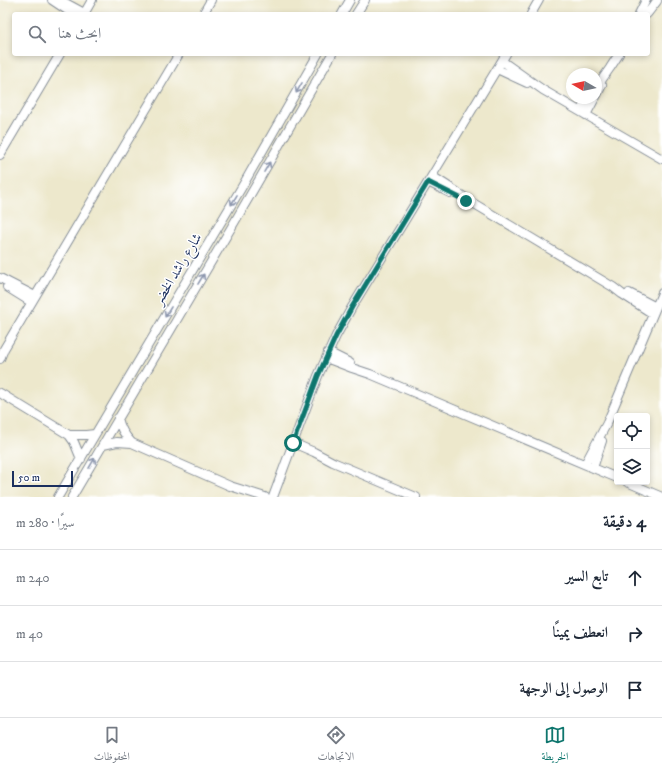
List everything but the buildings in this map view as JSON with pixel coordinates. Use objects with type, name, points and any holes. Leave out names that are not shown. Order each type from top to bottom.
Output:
[{"type":"street","points":[[52,0],[70,12]]},
{"type":"street","points":[[60,0],[81,12]]},
{"type":"street","points":[[85,12],[92,0]]},
{"type":"street","points":[[204,12],[211,0]]},
{"type":"street","points":[[343,12],[350,0]]},
{"type":"street","points":[[357,12],[365,0]]},
{"type":"street","points":[[531,12],[539,0]]},
{"type":"street","points":[[640,12],[646,0]]},
{"type":"street","points":[[649,12],[658,2]]},
{"type":"street","points":[[0,155],[59,56]]},
{"type":"street","points":[[0,359],[2,351],[178,56]]},
{"type":"street","name":"شارع راشد الخضر","points":[[58,497],[243,185],[317,56]]},
{"type":"street","name":"شارع راشد الخضر","points":[[72,497],[331,56]]},
{"type":"street","points":[[602,79],[618,56]]},
{"type":"street","points":[[273,497],[327,355],[352,307],[504,58],[543,90]]},
{"type":"street","points":[[602,85],[610,68]]},
{"type":"street","points":[[497,69],[543,90],[662,159]]},
{"type":"street","points":[[583,113],[587,104]]},
{"type":"street","points":[[583,113],[590,104]]},
{"type":"street","points":[[430,179],[455,196],[473,203],[613,287],[622,294],[655,310]]},
{"type":"street","points":[[0,278],[33,299]]},
{"type":"street","points":[[0,281],[33,299]]},
{"type":"street","points":[[585,464],[607,423],[662,293]]},
{"type":"street","points":[[327,355],[352,368],[370,374],[614,477]]},
{"type":"street","points":[[0,393],[69,435],[81,458]]},
{"type":"street","points":[[118,418],[122,432],[132,443],[230,486],[265,497]]},
{"type":"street","points":[[593,468],[607,423]]},
{"type":"street","points":[[69,435],[95,434]]},
{"type":"street","points":[[103,445],[117,442],[132,443]]},
{"type":"street","points":[[292,446],[318,458],[333,462],[416,497]]},
{"type":"street","points":[[634,485],[662,497]]},
{"type":"street","points":[[230,486],[249,497]]},
{"type":"route","points":[[293,443],[318,376],[336,336],[428,182],[466,201]]}]
